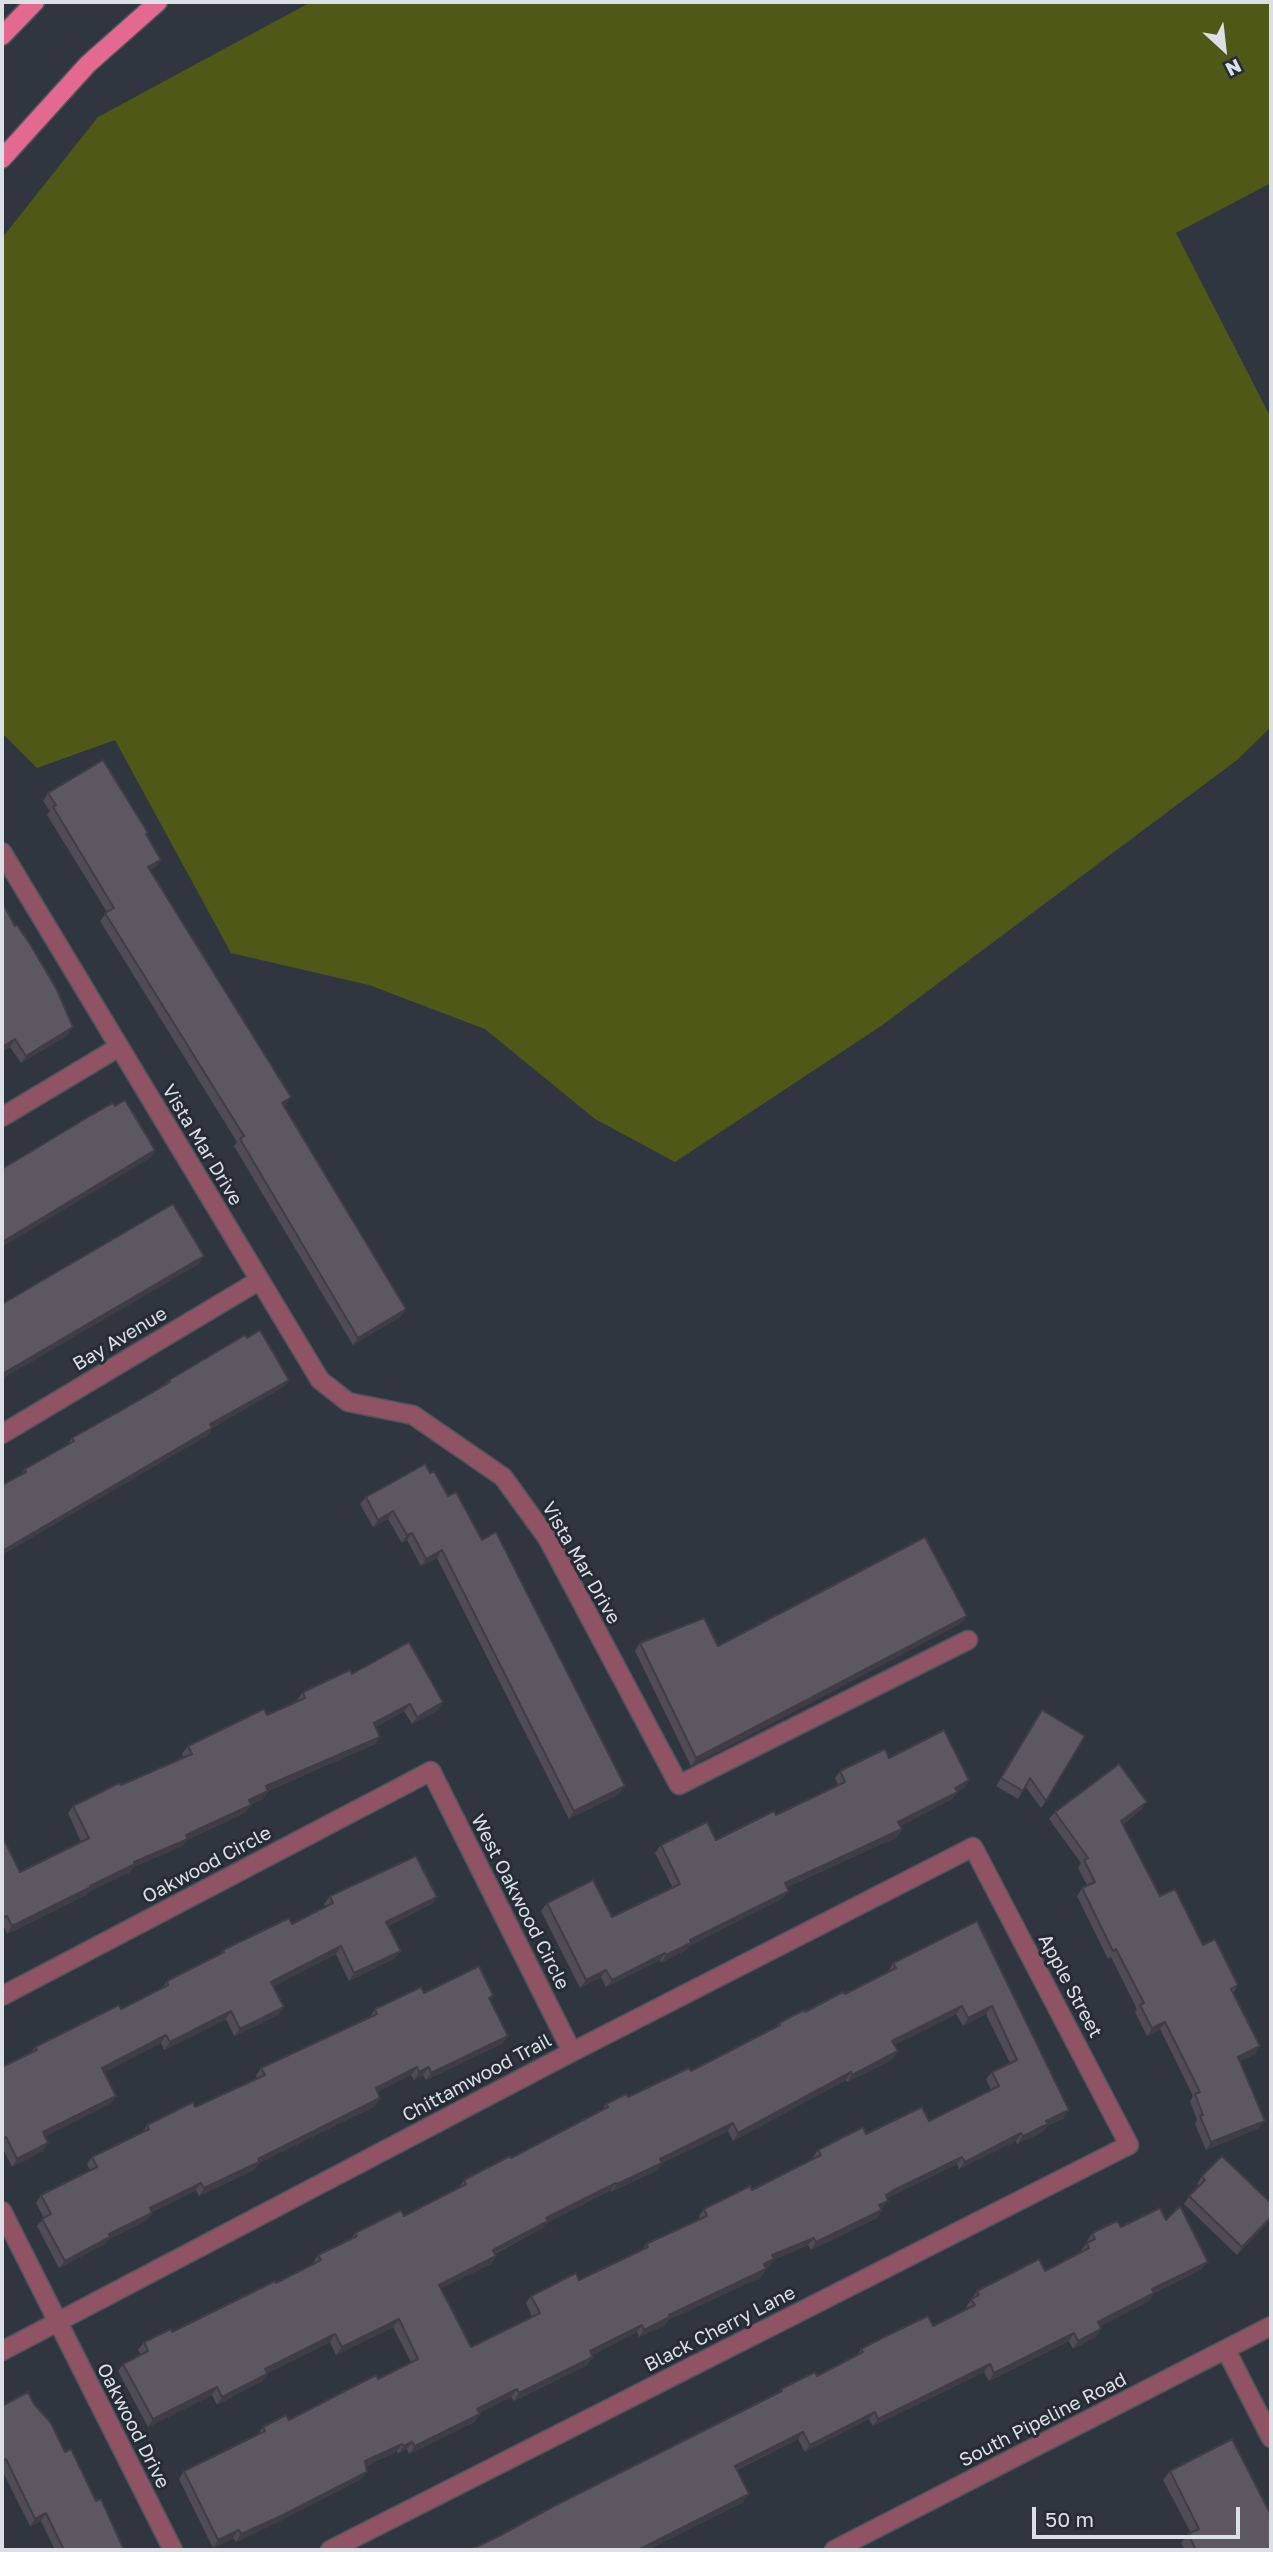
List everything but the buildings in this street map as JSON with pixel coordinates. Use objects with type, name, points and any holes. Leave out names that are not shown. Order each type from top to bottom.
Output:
[{"type":"main road","points":[[2,36],[35,2]]},
{"type":"main road","points":[[8,153],[89,64],[158,2]]},
{"type":"street","name":"Vista Mar Drive","points":[[2,852],[320,1380],[348,1402],[414,1415],[503,1477],[548,1539],[679,1785],[968,1640]]},
{"type":"street","points":[[2,1117],[119,1047]]},
{"type":"street","name":"Bay Avenue","points":[[2,1434],[260,1280]]},
{"type":"street","name":"Oakwood Circle","points":[[2,1996],[431,1771]]},
{"type":"street","name":"West Oakwood Circle","points":[[431,1771],[572,2052]]},
{"type":"street","name":"Chittamwood Trail","points":[[2,2351],[572,2052],[973,1847]]},
{"type":"street","name":"Apple Street","points":[[973,1847],[1129,2145]]},
{"type":"street","name":"Black Cherry Lane","points":[[330,2550],[1129,2145]]},
{"type":"street","points":[[2,2211],[56,2321]]},
{"type":"street","name":"Oakwood Drive","points":[[56,2321],[173,2550]]},
{"type":"street","name":"South Pipeline Road","points":[[834,2550],[1271,2326]]},
{"type":"street","points":[[1226,2350],[1271,2438]]},
{"type":"green space","points":[[311,2],[1271,2],[1271,183],[1176,233],[1271,418],[1271,727],[1237,760],[881,1026],[675,1162],[595,1119],[485,1029],[369,985],[231,953],[115,740],[37,768],[2,736],[2,238],[98,117]]}]
